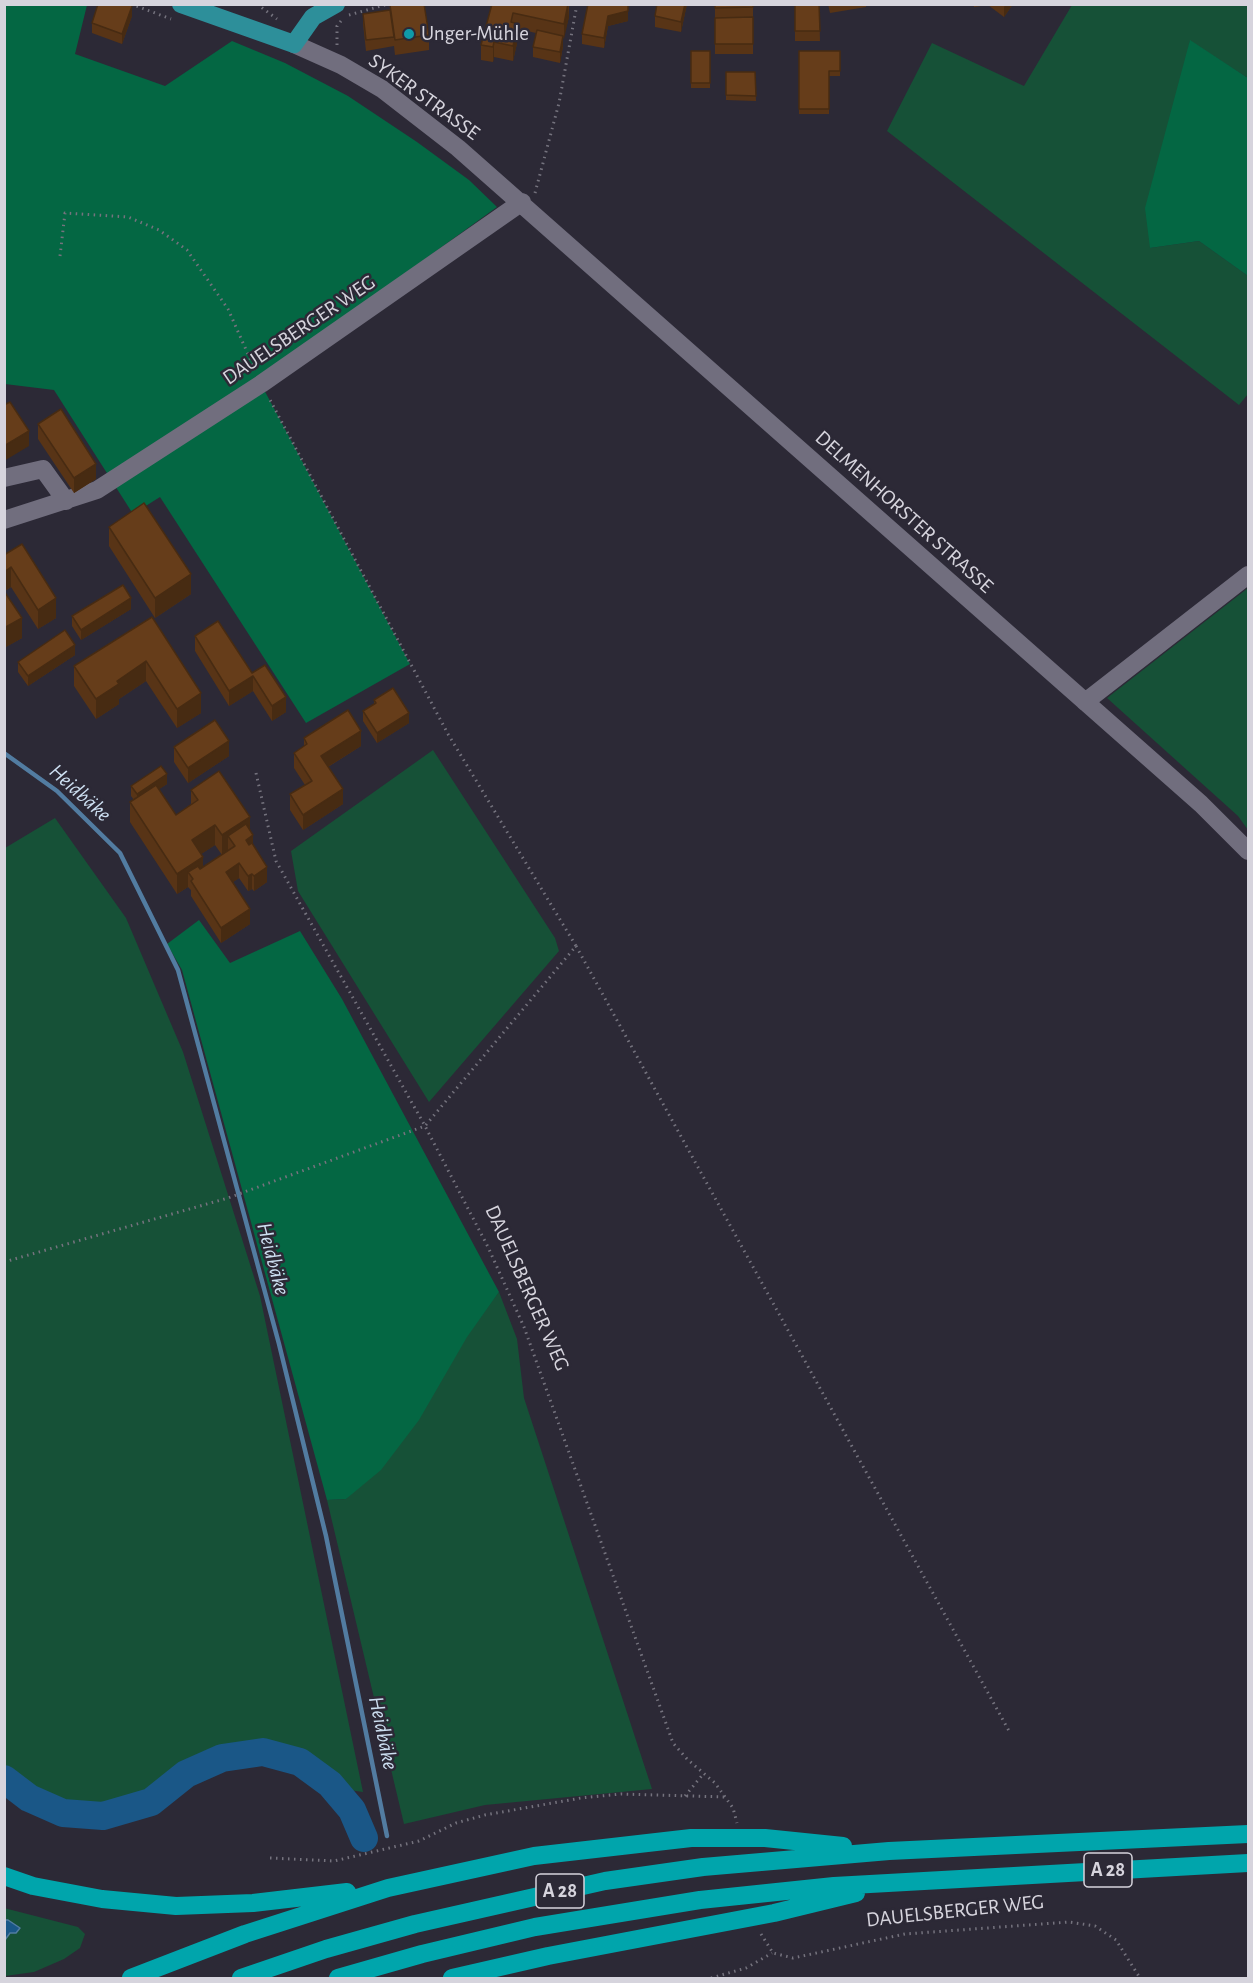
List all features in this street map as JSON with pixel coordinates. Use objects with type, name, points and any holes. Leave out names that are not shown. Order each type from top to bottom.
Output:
[{"type":"highway","name":"A 28","points":[[241,1978],[326,1949],[415,1924],[605,1881],[703,1867],[889,1851],[1248,1834]]},
{"type":"highway","points":[[131,1978],[245,1934],[388,1888],[534,1856],[691,1838],[765,1838],[889,1851]]},
{"type":"highway","name":"A 28","points":[[338,1978],[422,1954],[604,1914],[700,1900],[904,1881],[1248,1863]]},
{"type":"highway","points":[[4,1876],[33,1886],[102,1899],[176,1906],[253,1902],[388,1888]]},
{"type":"highway","points":[[452,1978],[548,1956],[774,1913],[904,1881]]},
{"type":"main road","points":[[298,37],[313,16],[336,4]]},
{"type":"main road","name":"SYKER STRASSE","points":[[191,6],[298,37]]},
{"type":"street","name":"SYKER STRASSE","points":[[298,37],[382,89],[458,148],[525,205]]},
{"type":"street","name":"DAUELSBERGER WEG","points":[[4,520],[97,490],[261,384],[525,205]]},
{"type":"street","name":"DELMENHORSTER STRASSE","points":[[525,205],[1201,804],[1248,851]]},
{"type":"street","points":[[4,478],[43,469],[66,501]]},
{"type":"street","points":[[1084,702],[1248,575]]},
{"type":"path","points":[[257,4],[298,37]]},
{"type":"path","points":[[337,45],[338,26],[343,19],[365,9],[388,4]]},
{"type":"path","points":[[525,205],[534,197],[559,103],[577,4]]},
{"type":"path","points":[[60,256],[65,213],[128,217],[159,230],[187,250],[228,309],[261,384],[448,734],[576,946],[1009,1731]]},
{"type":"path","name":"DAUELSBERGER WEG","points":[[256,773],[276,861],[425,1126],[488,1247],[524,1327],[673,1743],[726,1797],[738,1826]]},
{"type":"path","points":[[4,1262],[228,1198],[425,1126],[576,946]]},
{"type":"path","points":[[685,1796],[704,1773]]},
{"type":"path","points":[[270,1858],[334,1861],[419,1841],[456,1823],[485,1815],[581,1798],[621,1794],[726,1797]]},
{"type":"path","name":"DAUELSBERGER WEG","points":[[773,1953],[793,1958],[905,1934],[1069,1922],[1095,1926],[1116,1940],[1140,1978]]},
{"type":"path","points":[[711,1978],[746,1968],[773,1953],[761,1935]]},
{"type":"green space","points":[[5,5],[87,5],[75,54],[165,86],[232,41],[285,63],[348,96],[469,180],[497,207],[262,377],[261,384],[410,664],[306,723],[160,497],[133,514],[54,390],[5,384]]},
{"type":"green space","points":[[1072,5],[1248,5],[1248,78],[1190,41],[1150,248],[1199,241],[1248,276],[1248,394],[1239,405],[887,131],[932,43],[1024,86]]},
{"type":"green space","points":[[1190,40],[1248,78],[1248,276],[1199,241],[1150,248],[1145,208]]},
{"type":"green space","points":[[1248,588],[1248,830],[1238,816],[1107,698]]},
{"type":"green space","points":[[433,750],[555,938],[559,951],[429,1102],[298,891],[291,851]]},
{"type":"green space","points":[[55,818],[126,918],[183,1052],[260,1296],[363,1792],[349,1790],[284,1744],[244,1741],[214,1753],[152,1793],[127,1801],[90,1804],[54,1798],[23,1783],[5,1769],[5,848]]},
{"type":"green space","points":[[199,920],[230,963],[300,931],[342,999],[499,1292],[467,1337],[419,1420],[381,1470],[346,1499],[327,1500],[182,970],[167,944]]},
{"type":"green space","points":[[499,1292],[517,1339],[524,1398],[652,1789],[485,1805],[404,1824],[327,1500],[346,1499]]},
{"type":"green space","points":[[4,1908],[78,1927],[85,1934],[80,1948],[64,1959],[34,1972],[5,1976],[5,1940],[10,1933],[12,1923],[5,1920]]},
{"type":"water","points":[[5,1920],[20,1928],[16,1933],[10,1933],[5,1940]]},
{"type":"building","points":[[98,4],[129,4],[132,6],[122,34],[92,23]]},
{"type":"building","points":[[424,4],[429,35],[395,40],[390,5]]},
{"type":"building","points":[[492,4],[568,4],[564,24],[513,13],[511,22],[518,24],[513,46],[494,42],[493,47],[481,45]]},
{"type":"building","points":[[588,4],[628,4],[628,11],[608,16],[604,38],[582,34]]},
{"type":"building","points":[[657,4],[685,4],[681,22],[655,16]]},
{"type":"building","points":[[715,4],[753,4],[753,7],[715,8]]},
{"type":"building","points":[[795,4],[819,4],[820,31],[795,31]]},
{"type":"building","points":[[390,10],[394,37],[366,40],[363,14]]},
{"type":"building","points":[[753,17],[753,44],[715,44],[715,18]]},
{"type":"building","points":[[537,30],[563,36],[560,52],[533,47]]},
{"type":"building","points":[[691,51],[710,51],[710,83],[691,83]]},
{"type":"building","points":[[799,51],[840,51],[840,71],[829,71],[829,109],[799,109]]},
{"type":"building","points":[[726,72],[755,72],[756,96],[726,95]]},
{"type":"building","points":[[10,402],[29,431],[4,446],[4,405]]},
{"type":"building","points":[[61,409],[96,464],[74,478],[38,424]]},
{"type":"building","points":[[144,503],[191,574],[155,598],[109,527]]},
{"type":"building","points":[[22,544],[56,598],[38,610],[11,567],[4,572],[4,555]]},
{"type":"building","points":[[123,585],[131,598],[81,630],[72,616]]},
{"type":"building","points":[[4,591],[22,618],[4,628]]},
{"type":"building","points":[[152,617],[201,693],[177,709],[146,661],[117,681],[119,684],[96,699],[74,666]]},
{"type":"building","points":[[218,621],[252,673],[265,665],[286,697],[272,706],[253,676],[229,691],[195,636]]},
{"type":"building","points":[[65,630],[75,645],[28,676],[18,662]]},
{"type":"building","points":[[393,688],[409,713],[377,733],[363,711],[376,703],[374,700]]},
{"type":"building","points":[[348,710],[361,731],[321,756],[343,789],[303,815],[290,794],[312,781],[294,753],[307,744],[304,738]]},
{"type":"building","points":[[215,720],[229,741],[188,768],[174,747]]},
{"type":"building","points":[[161,766],[167,774],[137,794],[131,786]]},
{"type":"building","points":[[219,771],[250,817],[222,835],[215,825],[192,840],[203,857],[177,874],[130,802],[156,785],[176,815],[198,800],[191,790]]},
{"type":"building","points":[[246,824],[253,835],[246,840],[249,845],[252,843],[267,867],[254,876],[252,874],[248,876],[239,863],[226,872],[250,909],[221,928],[191,881],[193,879],[188,872],[198,866],[200,869],[235,846],[228,836]]},
{"type":"waterway","name":"Heidbäke","points":[[4,753],[57,791],[120,853],[178,970],[279,1344],[326,1536],[387,1836]]},
{"type":"waterway","points":[[4,1779],[29,1798],[63,1813],[103,1816],[151,1802],[186,1774],[222,1758],[263,1752],[300,1762],[330,1784],[352,1810],[364,1838]]},
{"type":"place","name":"Unger-Mühle","points":[[409,34]]}]
